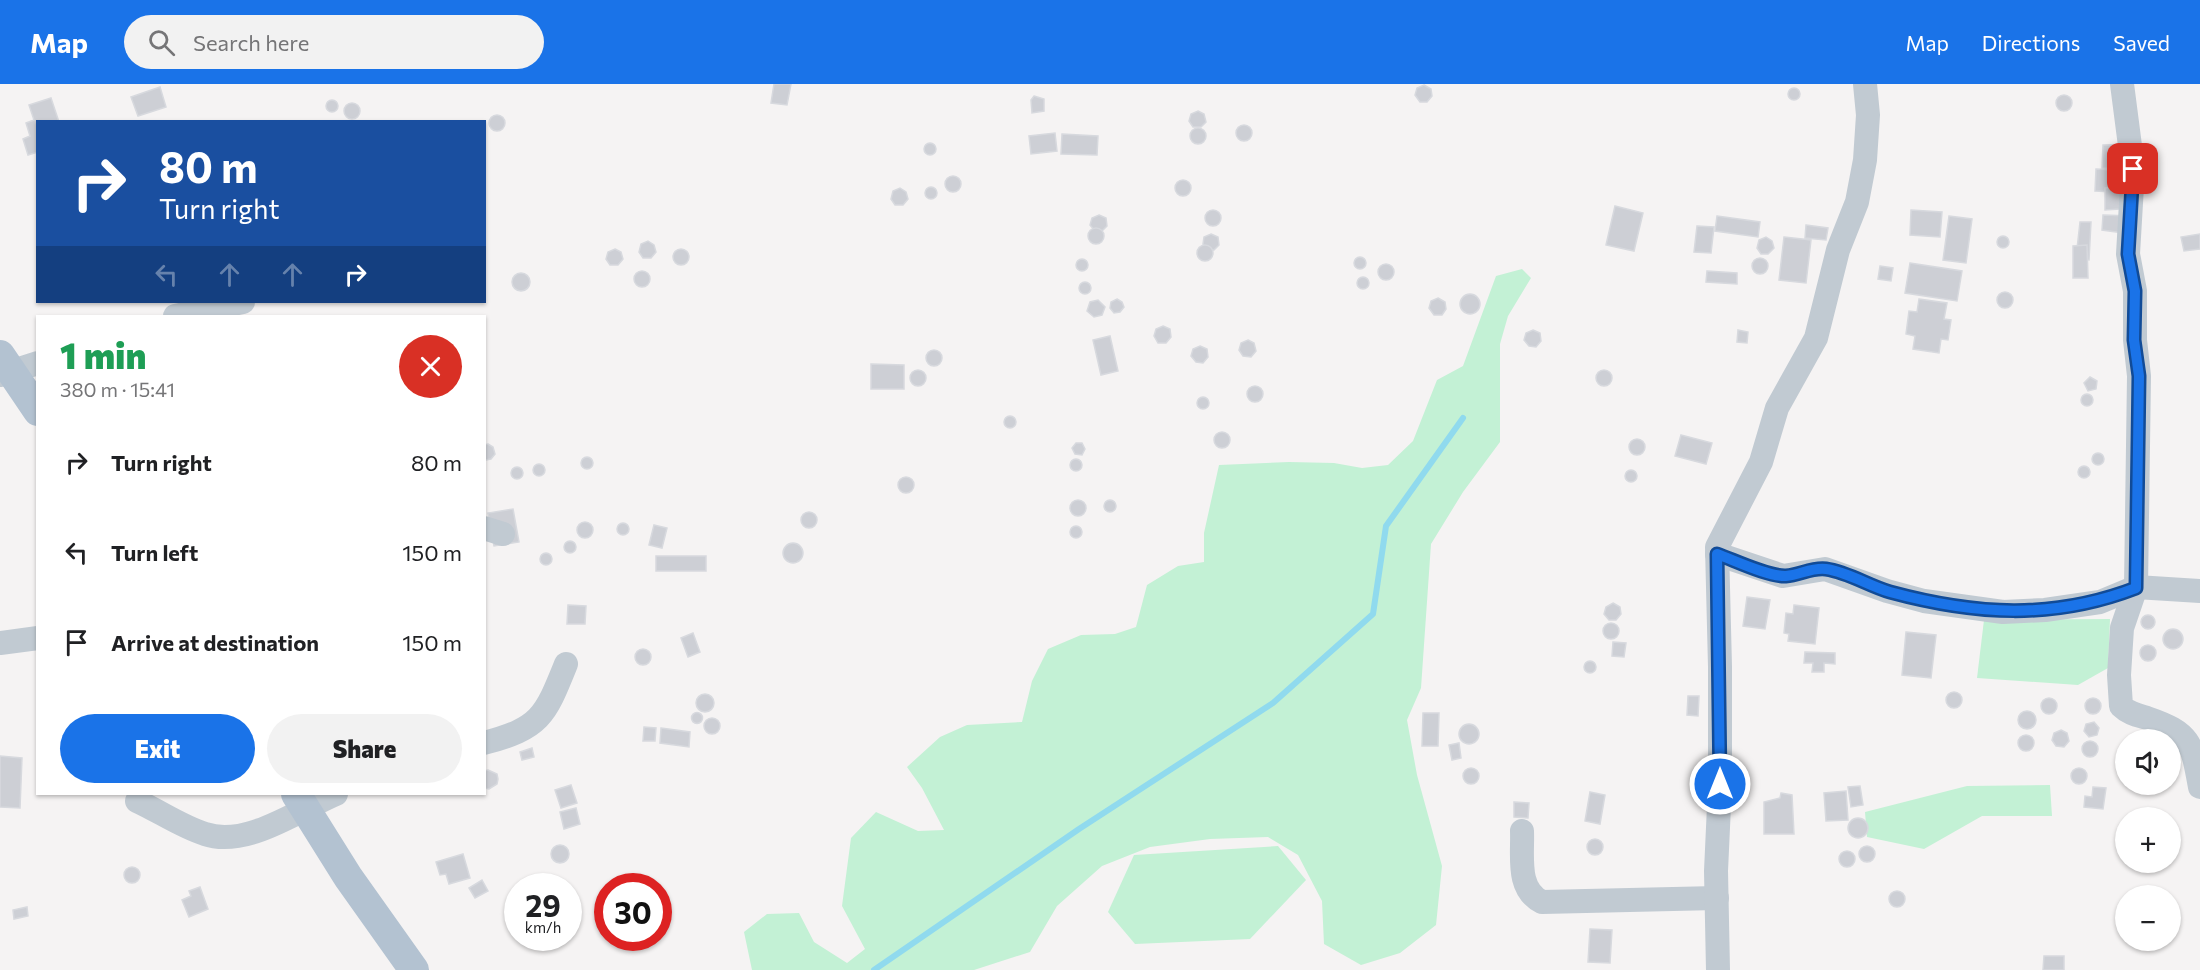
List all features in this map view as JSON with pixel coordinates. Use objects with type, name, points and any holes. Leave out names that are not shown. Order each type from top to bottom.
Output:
[{"type":"main road","points":[[12,366],[36,408]]},
{"type":"main road","points":[[301,800],[348,877],[414,970]]},
{"type":"street","points":[[1718,970],[1720,667],[1717,554],[1726,529],[1761,462],[1777,408],[1816,338],[1838,250],[1857,202],[1865,160],[1868,114],[1865,84]]},
{"type":"street","points":[[2122,84],[2133,169],[2128,254],[2135,291],[2134,340],[2139,376],[2136,588],[2122,628],[2119,675],[2121,706],[2129,712],[2177,729],[2187,738],[2192,746],[2200,787]]},
{"type":"street","points":[[180,315],[238,303]]},
{"type":"street","points":[[1717,554],[1783,576],[1825,569],[1887,591],[1924,601],[2003,612],[2045,610],[2100,602],[2136,588],[2200,591]]},
{"type":"street","points":[[0,643],[36,638]]},
{"type":"street","points":[[486,742],[536,723],[546,710],[566,664]]},
{"type":"street","points":[[138,801],[205,834],[227,837],[276,824],[301,800],[330,795]]},
{"type":"street","points":[[1522,831],[1523,882],[1532,897],[1542,902],[1717,898]]},
{"type":"green space","points":[[1522,269],[1531,278],[1508,316],[1500,344],[1500,442],[1463,492],[1431,544],[1421,688],[1407,720],[1417,775],[1442,866],[1436,925],[1400,953],[1361,965],[1324,944],[1322,901],[1298,855],[1268,837],[1210,839],[1150,847],[1102,866],[1057,906],[1030,952],[974,970],[752,970],[744,932],[767,914],[799,913],[814,942],[847,963],[865,949],[842,906],[851,838],[876,812],[918,831],[944,830],[922,788],[907,767],[940,737],[967,725],[1022,722],[1032,681],[1048,649],[1081,635],[1115,634],[1136,627],[1147,585],[1178,566],[1204,562],[1204,533],[1219,465],[1289,462],[1334,463],[1362,468],[1388,465],[1413,441],[1437,380],[1463,366],[1496,276]]},
{"type":"green space","points":[[2110,619],[2108,668],[2078,685],[1977,678],[1984,620]]},
{"type":"green space","points":[[2050,785],[2052,816],[1982,816],[1924,849],[1867,837],[1865,812],[1967,786]]},
{"type":"green space","points":[[1278,846],[1306,880],[1250,939],[1135,944],[1108,912],[1134,855]]},
{"type":"building","points":[[774,84],[791,84],[787,105],[771,103]]},
{"type":"building","points":[[1424,85],[1431,89],[1432,96],[1427,102],[1420,102],[1415,95],[1417,88]]},
{"type":"building","points":[[160,87],[166,107],[138,116],[131,97]]},
{"type":"building","points":[[1796,88],[1799,89],[1799,99],[1792,100],[1789,99],[1788,92],[1789,89]]},
{"type":"building","points":[[2061,95],[2067,95],[2072,103],[2070,109],[2061,111],[2056,106],[2056,100]]},
{"type":"building","points":[[1034,96],[1044,99],[1044,111],[1032,113],[1031,100]]},
{"type":"building","points":[[51,98],[58,120],[36,120],[36,153],[28,155],[23,139],[30,136],[26,123],[34,120],[29,105]]},
{"type":"building","points":[[332,100],[338,106],[332,112],[326,106]]},
{"type":"building","points":[[352,103],[358,105],[360,111],[358,117],[352,119],[346,117],[344,111],[346,105]]},
{"type":"building","points":[[1198,111],[1204,114],[1206,122],[1201,127],[1193,127],[1189,121],[1191,114]]},
{"type":"building","points":[[497,115],[503,117],[505,123],[503,129],[497,131],[491,129],[489,123],[491,117]]},
{"type":"building","points":[[1244,125],[1250,127],[1252,133],[1250,139],[1244,141],[1238,139],[1236,133],[1238,127]]},
{"type":"building","points":[[1198,128],[1204,130],[1206,136],[1204,142],[1198,144],[1192,142],[1190,136],[1192,130]]},
{"type":"building","points":[[1055,133],[1057,151],[1031,154],[1029,136]]},
{"type":"building","points":[[1062,134],[1098,136],[1097,155],[1061,154]]},
{"type":"building","points":[[932,143],[935,144],[935,154],[928,155],[925,154],[924,147],[925,144]]},
{"type":"building","points":[[2137,144],[2137,175],[2120,176],[2118,169],[2102,168],[2103,145]]},
{"type":"building","points":[[2096,169],[2131,171],[2129,204],[2114,203],[2114,192],[2095,191]]},
{"type":"building","points":[[953,176],[959,178],[961,184],[959,190],[953,192],[947,190],[945,184],[947,178]]},
{"type":"building","points":[[1183,180],[1189,182],[1191,188],[1189,194],[1183,196],[1177,194],[1175,188],[1177,182]]},
{"type":"building","points":[[2137,186],[2120,209],[2105,210],[2105,188]]},
{"type":"building","points":[[933,187],[937,193],[933,199],[929,199],[925,191]]},
{"type":"building","points":[[900,188],[906,192],[908,199],[903,205],[895,205],[891,199],[893,191]]},
{"type":"building","points":[[1615,206],[1643,213],[1634,251],[1606,245]]},
{"type":"building","points":[[1213,210],[1221,218],[1213,226],[1205,218]]},
{"type":"building","points":[[1911,210],[1942,212],[1940,237],[1910,235]]},
{"type":"building","points":[[1099,215],[1106,218],[1107,226],[1102,231],[1095,231],[1090,225],[1092,218]]},
{"type":"building","points":[[2103,215],[2131,216],[2130,234],[2102,230]]},
{"type":"building","points":[[1717,216],[1760,222],[1758,237],[1715,231]]},
{"type":"building","points":[[1949,216],[1972,219],[1966,263],[1943,260]]},
{"type":"building","points":[[2080,222],[2091,222],[2089,260],[2076,258]]},
{"type":"building","points":[[1806,225],[1828,228],[1826,240],[1805,238]]},
{"type":"building","points":[[1697,226],[1714,227],[1711,253],[1694,252]]},
{"type":"building","points":[[1096,228],[1102,230],[1104,236],[1102,242],[1096,244],[1090,242],[1088,236],[1090,230]]},
{"type":"building","points":[[1211,234],[1218,237],[1219,245],[1214,250],[1207,250],[1203,244],[1204,237]]},
{"type":"building","points":[[2200,234],[2200,249],[2184,251],[2181,237]]},
{"type":"building","points":[[2005,236],[2008,237],[2008,247],[2001,248],[1998,247],[1997,240],[1998,237]]},
{"type":"building","points":[[1766,237],[1772,241],[1774,248],[1768,254],[1761,254],[1757,248],[1759,240]]},
{"type":"building","points":[[1784,237],[1811,240],[1806,283],[1779,280]]},
{"type":"building","points":[[648,241],[654,245],[656,252],[651,258],[643,258],[639,252],[641,244]]},
{"type":"building","points":[[1205,245],[1211,247],[1213,253],[1211,259],[1205,261],[1199,259],[1197,253],[1199,247]]},
{"type":"building","points":[[2087,245],[2088,278],[2073,278],[2073,246]]},
{"type":"building","points":[[615,249],[621,252],[623,259],[618,265],[610,265],[606,259],[608,252]]},
{"type":"building","points":[[681,249],[687,251],[689,257],[687,263],[681,265],[675,263],[673,257],[675,251]]},
{"type":"building","points":[[1362,257],[1366,263],[1362,269],[1358,269],[1354,261]]},
{"type":"building","points":[[1760,258],[1766,260],[1768,266],[1766,272],[1760,274],[1754,272],[1752,266],[1754,260]]},
{"type":"building","points":[[1084,259],[1088,265],[1084,271],[1080,271],[1076,263]]},
{"type":"building","points":[[1910,263],[1962,271],[1957,301],[1905,293]]},
{"type":"building","points":[[1386,264],[1392,266],[1394,272],[1392,278],[1386,280],[1380,278],[1378,272],[1380,266]]},
{"type":"building","points":[[1880,266],[1893,268],[1891,281],[1878,279]]},
{"type":"building","points":[[642,271],[648,273],[650,279],[648,285],[642,287],[636,285],[634,279],[636,273]]},
{"type":"building","points":[[1707,271],[1737,273],[1737,284],[1706,282]]},
{"type":"building","points":[[521,273],[527,276],[530,282],[527,288],[521,291],[515,288],[512,282],[515,276]]},
{"type":"building","points":[[1365,277],[1369,283],[1365,289],[1361,289],[1357,281]]},
{"type":"building","points":[[1087,282],[1091,288],[1087,294],[1083,294],[1079,286]]},
{"type":"building","points":[[2005,292],[2011,294],[2013,300],[2011,306],[2005,308],[1999,306],[1997,300],[1999,294]]},
{"type":"building","points":[[1470,294],[1477,297],[1480,304],[1477,311],[1470,314],[1463,311],[1460,304],[1463,297]]},
{"type":"building","points":[[1438,298],[1445,302],[1446,309],[1442,315],[1434,315],[1429,308],[1431,301]]},
{"type":"building","points":[[1117,299],[1124,307],[1120,312],[1114,313],[1110,308],[1111,302]]},
{"type":"building","points":[[1919,299],[1947,303],[1944,319],[1951,320],[1948,340],[1941,339],[1939,353],[1913,349],[1915,336],[1906,334],[1909,311],[1917,312]]},
{"type":"building","points":[[1098,300],[1105,307],[1102,315],[1094,317],[1087,311],[1090,302]]},
{"type":"building","points":[[1163,326],[1170,329],[1171,337],[1166,343],[1158,343],[1154,336],[1156,329]]},
{"type":"building","points":[[1533,330],[1540,333],[1541,341],[1536,347],[1529,346],[1524,340],[1526,333]]},
{"type":"building","points":[[1738,330],[1748,332],[1747,343],[1737,342]]},
{"type":"building","points":[[1110,336],[1118,371],[1101,375],[1093,340]]},
{"type":"building","points":[[1248,340],[1254,343],[1256,351],[1251,357],[1243,356],[1239,350],[1241,343]]},
{"type":"building","points":[[1200,346],[1207,349],[1208,357],[1203,363],[1196,362],[1191,356],[1193,349]]},
{"type":"building","points":[[934,350],[940,352],[942,358],[940,364],[934,366],[928,364],[926,358],[928,352]]},
{"type":"building","points":[[871,364],[904,365],[904,389],[871,389]]},
{"type":"building","points":[[918,370],[924,372],[926,378],[924,384],[918,386],[912,384],[910,378],[912,372]]},
{"type":"building","points":[[1604,370],[1610,372],[1612,378],[1610,384],[1604,386],[1598,384],[1596,378],[1598,372]]},
{"type":"building","points":[[2090,377],[2097,381],[2096,389],[2088,391],[2084,383]]},
{"type":"building","points":[[1255,386],[1261,388],[1263,394],[1261,400],[1255,402],[1249,400],[1247,394],[1249,388]]},
{"type":"building","points":[[2089,394],[2093,400],[2089,406],[2085,406],[2081,398]]},
{"type":"building","points":[[1205,397],[1208,398],[1208,408],[1201,409],[1198,408],[1197,401],[1198,398]]},
{"type":"building","points":[[1012,416],[1015,417],[1015,427],[1008,428],[1005,427],[1004,420],[1005,417]]},
{"type":"building","points":[[1222,432],[1228,434],[1230,440],[1228,446],[1222,448],[1216,446],[1214,440],[1216,434]]},
{"type":"building","points":[[1681,435],[1712,443],[1706,464],[1675,456]]},
{"type":"building","points":[[1637,439],[1643,441],[1645,447],[1643,453],[1637,455],[1631,453],[1629,447],[1631,441]]},
{"type":"building","points":[[1076,443],[1082,443],[1085,449],[1082,455],[1075,454],[1072,448]]},
{"type":"building","points":[[486,444],[493,447],[495,454],[491,459],[486,460]]},
{"type":"building","points":[[2100,453],[2103,454],[2103,464],[2096,465],[2093,464],[2092,457],[2093,454]]},
{"type":"building","points":[[589,457],[592,458],[592,468],[585,469],[582,468],[581,461],[582,458]]},
{"type":"building","points":[[1078,459],[1081,460],[1081,470],[1074,471],[1071,470],[1070,463],[1071,460]]},
{"type":"building","points":[[541,464],[545,470],[541,476],[537,476],[533,468]]},
{"type":"building","points":[[2086,466],[2090,472],[2086,478],[2082,478],[2078,470]]},
{"type":"building","points":[[519,467],[523,473],[519,479],[515,479],[511,471]]},
{"type":"building","points":[[1633,470],[1637,476],[1633,482],[1629,482],[1625,474]]},
{"type":"building","points":[[906,477],[912,479],[914,485],[912,491],[906,493],[900,491],[898,485],[900,479]]},
{"type":"building","points":[[1078,500],[1084,502],[1086,508],[1084,514],[1078,516],[1072,514],[1070,508],[1072,502]]},
{"type":"building","points":[[1112,500],[1116,506],[1112,512],[1108,512],[1104,504]]},
{"type":"building","points":[[513,509],[519,542],[494,546],[488,513]]},
{"type":"building","points":[[809,512],[815,514],[817,520],[815,526],[809,528],[803,526],[801,520],[803,514]]},
{"type":"building","points":[[585,522],[591,524],[593,530],[591,536],[585,538],[579,536],[577,530],[579,524]]},
{"type":"building","points":[[625,523],[628,524],[628,534],[621,535],[618,534],[617,527],[618,524]]},
{"type":"building","points":[[654,525],[667,528],[662,548],[649,545]]},
{"type":"building","points":[[1078,526],[1081,527],[1081,537],[1074,538],[1071,537],[1070,530],[1071,527]]},
{"type":"building","points":[[572,541],[576,547],[572,553],[568,553],[564,545]]},
{"type":"building","points":[[793,543],[800,546],[803,553],[800,560],[793,563],[786,560],[783,553],[786,546]]},
{"type":"building","points":[[548,553],[551,554],[551,564],[544,565],[541,564],[540,557],[541,554]]},
{"type":"building","points":[[656,556],[706,556],[706,571],[656,571]]},
{"type":"building","points":[[1747,597],[1770,600],[1765,629],[1743,626]]},
{"type":"building","points":[[1613,603],[1620,607],[1621,614],[1616,620],[1609,620],[1604,614],[1606,607]]},
{"type":"building","points":[[568,605],[586,606],[585,624],[567,624]]},
{"type":"building","points":[[1794,605],[1819,608],[1815,644],[1788,641],[1789,634],[1784,633],[1786,613],[1793,614]]},
{"type":"building","points":[[2148,615],[2153,617],[2155,622],[2153,627],[2148,629],[2143,627],[2141,622],[2143,617]]},
{"type":"building","points":[[1611,623],[1617,625],[1619,631],[1617,637],[1611,639],[1605,637],[1603,631],[1605,625]]},
{"type":"building","points":[[2173,629],[2180,632],[2183,639],[2180,646],[2173,649],[2166,646],[2163,639],[2166,632]]},
{"type":"building","points":[[1906,632],[1936,635],[1931,678],[1902,675]]},
{"type":"building","points":[[693,633],[700,652],[688,657],[681,638]]},
{"type":"building","points":[[1613,642],[1626,643],[1624,657],[1612,656]]},
{"type":"building","points":[[2148,645],[2154,647],[2156,653],[2154,659],[2148,661],[2142,659],[2140,653],[2142,647]]},
{"type":"building","points":[[643,649],[649,651],[651,657],[649,663],[643,665],[637,663],[635,657],[637,651]]},
{"type":"building","points":[[1805,652],[1835,653],[1835,664],[1824,663],[1824,672],[1812,672],[1813,663],[1804,663]]},
{"type":"building","points":[[1592,661],[1595,662],[1595,672],[1588,673],[1585,672],[1584,665],[1585,662]]},
{"type":"building","points":[[1954,692],[1960,694],[1962,700],[1960,706],[1954,708],[1948,706],[1946,700],[1948,694]]},
{"type":"building","points":[[705,694],[711,697],[714,703],[711,709],[705,712],[699,709],[696,703],[699,697]]},
{"type":"building","points":[[1688,696],[1699,696],[1698,716],[1687,715]]},
{"type":"building","points":[[2049,698],[2057,706],[2049,714],[2041,706]]},
{"type":"building","points":[[2093,698],[2099,700],[2101,706],[2099,712],[2093,714],[2087,712],[2085,706],[2087,700]]},
{"type":"building","points":[[2023,711],[2031,711],[2036,716],[2034,727],[2023,729],[2018,724],[2018,716]]},
{"type":"building","points":[[697,712],[703,718],[697,724],[691,718]]},
{"type":"building","points":[[1423,713],[1439,713],[1438,746],[1422,746]]},
{"type":"building","points":[[712,718],[718,720],[720,726],[718,732],[712,734],[706,732],[704,726],[706,720]]},
{"type":"building","points":[[2094,722],[2099,728],[2097,735],[2089,737],[2084,731],[2086,724]]},
{"type":"building","points":[[1469,724],[1476,727],[1479,734],[1476,741],[1469,744],[1462,741],[1459,734],[1462,727]]},
{"type":"building","points":[[644,727],[656,728],[655,741],[643,741]]},
{"type":"building","points":[[661,728],[690,732],[689,747],[660,743]]},
{"type":"building","points":[[2061,730],[2067,733],[2069,741],[2064,747],[2056,746],[2052,740],[2054,733]]},
{"type":"building","points":[[2026,735],[2032,737],[2034,743],[2032,749],[2026,751],[2020,749],[2018,743],[2020,737]]},
{"type":"building","points":[[2090,741],[2096,743],[2098,749],[2096,755],[2090,757],[2084,755],[2082,749],[2084,743]]},
{"type":"building","points":[[1459,743],[1461,758],[1452,760],[1449,745]]},
{"type":"building","points":[[532,748],[534,757],[522,760],[520,752]]},
{"type":"building","points":[[0,756],[22,758],[20,808],[0,807]]},
{"type":"building","points":[[1471,768],[1477,770],[1479,776],[1477,782],[1471,784],[1465,782],[1463,776],[1465,770]]},
{"type":"building","points":[[2076,768],[2082,768],[2087,776],[2085,782],[2076,784],[2071,779],[2071,773]]},
{"type":"building","points":[[486,770],[497,774],[498,779],[497,784],[489,789],[486,788]]},
{"type":"building","points":[[571,785],[577,803],[561,808],[555,790]]},
{"type":"building","points":[[1860,786],[1863,805],[1851,807],[1848,787]]},
{"type":"building","points":[[2093,787],[2106,788],[2103,809],[2084,807],[2085,796],[2092,797]]},
{"type":"building","points":[[1846,791],[1848,820],[1826,821],[1824,793]]},
{"type":"building","points":[[1590,792],[1605,795],[1600,824],[1585,821]]},
{"type":"building","points":[[1781,793],[1792,795],[1794,834],[1764,834],[1764,802],[1780,798]]},
{"type":"building","points":[[1514,802],[1529,803],[1528,818],[1514,817]]},
{"type":"building","points":[[576,808],[580,824],[564,829],[560,812]]},
{"type":"building","points":[[1858,818],[1865,821],[1868,828],[1865,835],[1858,838],[1851,835],[1848,828],[1851,821]]},
{"type":"building","points":[[1595,839],[1601,841],[1603,847],[1601,853],[1595,855],[1589,853],[1587,847],[1589,841]]},
{"type":"building","points":[[560,845],[566,848],[569,854],[566,860],[560,863],[554,860],[551,854],[554,848]]},
{"type":"building","points":[[1867,846],[1873,848],[1875,854],[1873,860],[1867,862],[1861,860],[1859,854],[1861,848]]},
{"type":"building","points":[[1847,851],[1853,853],[1855,859],[1853,865],[1847,867],[1841,865],[1839,859],[1841,853]]},
{"type":"building","points":[[463,854],[470,878],[449,884],[446,874],[440,875],[436,862]]},
{"type":"building","points":[[132,867],[138,869],[140,875],[138,881],[132,883],[126,881],[124,875],[126,869]]},
{"type":"building","points":[[482,880],[488,891],[475,898],[469,888]]},
{"type":"building","points":[[200,887],[208,909],[189,917],[182,900],[191,896],[189,891]]},
{"type":"building","points":[[1897,891],[1903,893],[1905,899],[1903,905],[1897,907],[1891,905],[1889,899],[1891,893]]},
{"type":"building","points":[[27,907],[28,916],[14,919],[13,910]]},
{"type":"building","points":[[1590,929],[1612,930],[1610,963],[1588,962]]},
{"type":"building","points":[[2044,956],[2064,956],[2064,970],[2043,970]]},
{"type":"waterway","points":[[874,970],[1079,829],[1273,703],[1373,614],[1386,526],[1463,418]]},
{"type":"route","points":[[1720,784],[1717,554],[1783,576],[1813,569],[1825,569],[1887,591],[1924,601],[2003,612],[2045,610],[2100,602],[2136,588],[2139,376],[2134,340],[2135,291],[2128,254],[2133,169]]}]
